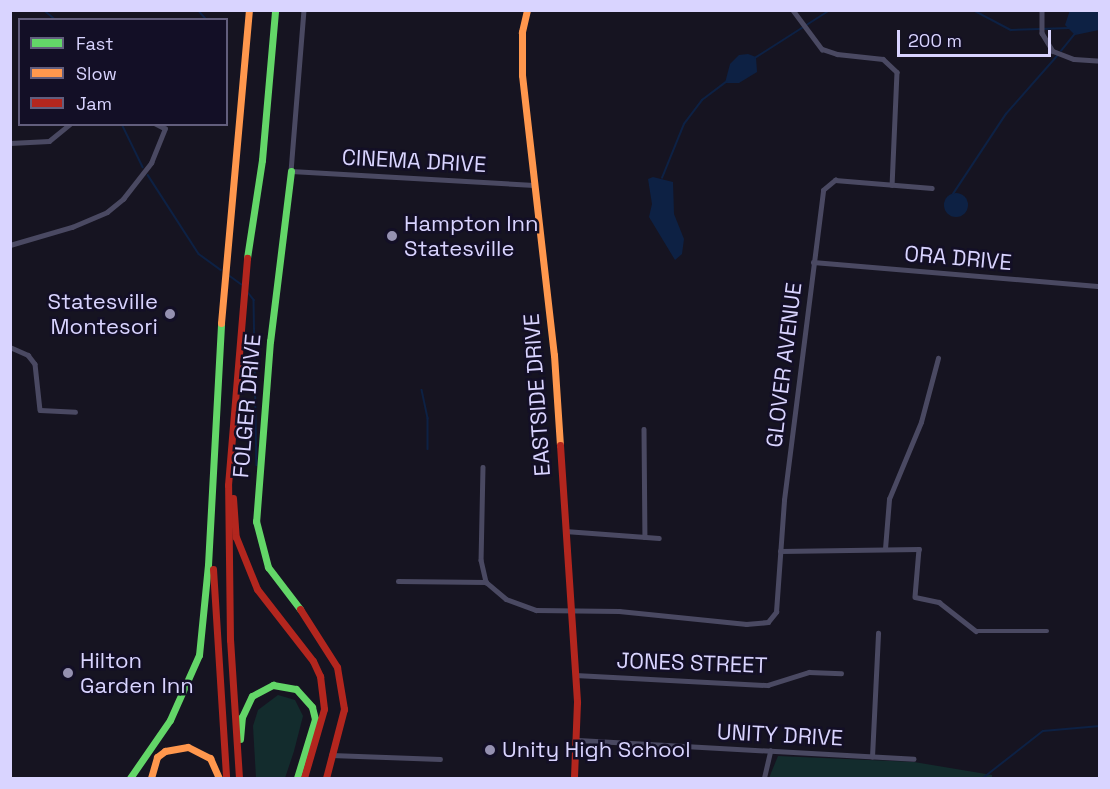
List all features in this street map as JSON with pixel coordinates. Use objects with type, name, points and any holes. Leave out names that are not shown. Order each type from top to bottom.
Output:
[{"type":"main road","points":[[132,778],[170,720],[199,655],[210,518],[215,390],[249,10]]},
{"type":"main road","points":[[239,778],[228,561],[228,484],[237,364],[275,10]]},
{"type":"main road","name":"EASTSIDE DRIVE","points":[[527,10],[522,33],[522,75],[554,355],[572,610],[578,740],[574,778]]},
{"type":"main road","name":"FOLGER DRIVE","points":[[291,171],[268,363],[257,537],[268,567],[326,645],[338,667],[344,709],[326,778]]},
{"type":"main road","points":[[237,364],[233,501],[236,537],[257,589],[313,661],[323,692],[321,725],[304,778]]},
{"type":"main road","points":[[210,518],[226,778]]},
{"type":"main road","points":[[239,778],[245,705],[252,696],[273,685],[296,689],[312,707],[313,731],[297,778]]},
{"type":"main road","points":[[146,778],[152,766],[165,751],[188,747],[210,758],[219,778]]},
{"type":"main road","points":[[150,778],[152,766]]},
{"type":"street","name":"FOLGER DRIVE","points":[[291,171],[304,10]]},
{"type":"street","points":[[1042,10],[1042,33],[1053,51],[1074,59],[1100,61]]},
{"type":"street","points":[[795,13],[822,49],[837,54],[883,58],[897,72],[892,185],[932,188]]},
{"type":"street","points":[[10,143],[49,141],[68,126]]},
{"type":"street","points":[[10,245],[72,227],[107,212],[138,182],[165,129],[159,126]]},
{"type":"street","name":"CINEMA DRIVE","points":[[291,171],[534,185]]},
{"type":"street","name":"GLOVER AVENUE","points":[[572,610],[746,624],[768,621],[776,612],[780,550],[820,199],[826,185],[835,180],[892,185]]},
{"type":"street","name":"ORA DRIVE","points":[[813,262],[1100,286]]},
{"type":"street","points":[[10,347],[28,355],[35,364],[40,410],[75,412]]},
{"type":"street","points":[[885,549],[889,499],[921,422],[938,357]]},
{"type":"street","points":[[644,429],[645,537]]},
{"type":"street","points":[[483,466],[482,560],[486,582]]},
{"type":"street","points":[[565,531],[659,538]]},
{"type":"street","points":[[780,550],[919,549],[915,597],[939,602],[970,628],[1047,631]]},
{"type":"street","points":[[398,581],[486,582],[521,607],[572,610]]},
{"type":"street","name":"UNITY DRIVE","points":[[872,757],[878,633]]},
{"type":"street","name":"JONES STREET","points":[[575,675],[768,685],[809,672],[841,673]]},
{"type":"street","name":"UNITY DRIVE","points":[[578,740],[913,759]]},
{"type":"street","points":[[764,778],[770,751]]},
{"type":"street","points":[[331,755],[440,759]]},
{"type":"green space","points":[[278,695],[295,700],[303,716],[294,751],[285,778],[256,778],[253,726],[258,710]]},
{"type":"green space","points":[[778,756],[914,762],[992,775],[992,778],[769,778]]},
{"type":"water","points":[[1070,10],[1099,11],[1099,30],[1075,35],[1065,25]]},
{"type":"water","points":[[748,54],[756,57],[757,72],[739,83],[725,83],[730,64],[739,55]]},
{"type":"water","points":[[653,177],[673,182],[674,214],[684,239],[682,254],[675,260],[649,217],[652,204],[648,179]]},
{"type":"water","points":[[951,193],[961,193],[968,200],[968,210],[961,217],[951,217],[944,210],[944,200]]},
{"type":"waterway","points":[[44,10],[54,18]]},
{"type":"waterway","points":[[198,10],[205,18]]},
{"type":"waterway","points":[[755,58],[830,10]]},
{"type":"waterway","points":[[973,10],[1011,30],[1069,28]]},
{"type":"waterway","points":[[1061,51],[1075,34]]},
{"type":"waterway","points":[[953,194],[1006,114],[1058,55]]},
{"type":"waterway","points":[[662,178],[684,124],[702,100],[726,82]]},
{"type":"waterway","points":[[123,126],[143,167]]},
{"type":"waterway","points":[[148,175],[199,254],[221,270]]},
{"type":"waterway","points":[[230,276],[241,284]]},
{"type":"waterway","points":[[246,290],[254,300],[257,465]]},
{"type":"waterway","points":[[422,390],[428,418],[428,449]]},
{"type":"waterway","points":[[983,778],[1043,731],[1100,726]]},
{"type":"traffic: fast","points":[[247,258],[262,160],[275,10]]},
{"type":"traffic: fast","points":[[291,171],[270,341],[256,521],[268,567],[300,609]]},
{"type":"traffic: fast","points":[[130,778],[170,720],[199,655],[208,565],[221,323]]},
{"type":"traffic: fast","points":[[240,739],[242,717],[252,696],[273,685],[296,689],[312,707],[315,719],[297,778]]},
{"type":"traffic: slow","points":[[221,323],[249,10]]},
{"type":"traffic: slow","points":[[527,10],[522,32],[522,75],[554,355],[560,445]]},
{"type":"traffic: slow","points":[[151,778],[157,757],[165,751],[188,747],[210,758],[219,778]]},
{"type":"traffic: jam","points":[[239,778],[230,640],[228,485],[247,258]]},
{"type":"traffic: jam","points":[[560,445],[577,702],[574,778]]},
{"type":"traffic: jam","points":[[233,498],[236,537],[257,589],[313,661],[320,676],[324,709],[304,778]]},
{"type":"traffic: jam","points":[[213,569],[226,778]]},
{"type":"traffic: jam","points":[[300,609],[337,667],[344,709],[326,778]]},
{"type":"place","name":"Hampton Inn Statesville","points":[[392,236]]},
{"type":"place","name":"Statesville Montesori","points":[[170,314]]},
{"type":"place","name":"Hilton Garden Inn","points":[[68,673]]},
{"type":"place","name":"Unity High School","points":[[490,750]]}]
